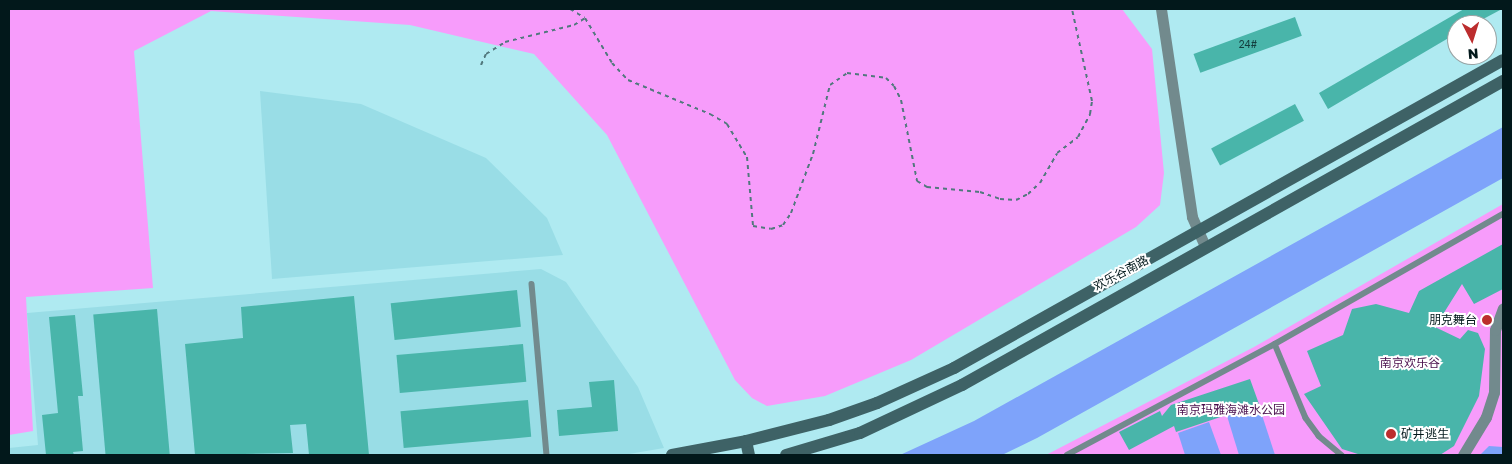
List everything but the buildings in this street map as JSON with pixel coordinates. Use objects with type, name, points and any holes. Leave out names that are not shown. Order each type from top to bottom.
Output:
[{"type":"street","points":[[1161,9],[1188,199],[1197,232],[1205,246]]},
{"type":"street","name":"欢乐谷南路","points":[[672,455],[724,451],[746,441],[877,403],[954,368],[1503,60]]},
{"type":"street","name":"欢乐谷南路","points":[[786,455],[860,433],[903,415],[962,386],[1205,246],[1301,195],[1503,81]]},
{"type":"street","points":[[1293,178],[1286,186],[1288,192],[1301,195]]},
{"type":"street","points":[[1463,455],[1486,417],[1494,392],[1495,330],[1503,308]]},
{"type":"street","points":[[746,441],[749,455]]},
{"type":"lane","points":[[1067,455],[1275,344],[1503,214]]},
{"type":"lane","points":[[532,284],[547,455]]},
{"type":"lane","points":[[1275,344],[1306,418],[1319,436],[1342,455]]},
{"type":"path","points":[[570,9],[585,18],[612,63],[628,80],[710,114],[727,124],[747,157],[753,226],[771,229],[783,225],[790,213],[813,154],[830,85],[847,73],[886,78],[894,86],[901,100],[917,181],[927,186],[980,192],[1000,199],[1016,200],[1028,194],[1040,183],[1057,153],[1078,137],[1090,114],[1092,101],[1072,9]]},
{"type":"path","points":[[481,65],[486,54],[504,42],[574,25],[585,18]]},
{"type":"shaded area","points":[[260,91],[361,104],[486,158],[547,218],[563,255],[272,279]]},
{"type":"shaded area","points":[[541,269],[566,282],[638,387],[664,448],[623,455],[9,455],[9,448],[38,445],[27,313]]},
{"type":"green space","points":[[9,9],[1122,9],[1152,49],[1164,173],[1160,205],[1136,227],[911,360],[825,396],[767,406],[752,398],[735,380],[607,135],[534,54],[410,25],[211,11],[134,51],[153,288],[26,297],[33,431],[9,435]]},
{"type":"green space","name":"南京欢乐谷","points":[[1503,204],[1503,455],[1046,455],[1254,347]]},
{"type":"water","points":[[1503,127],[1503,178],[1037,438],[1002,455],[900,455],[974,421]]},
{"type":"water","points":[[1259,406],[1275,455],[1239,455],[1227,416]]},
{"type":"water","points":[[1209,422],[1221,455],[1185,455],[1178,433]]},
{"type":"water","points":[[1489,446],[1503,447],[1503,455],[1480,455]]},
{"type":"place","name":"朋克舞台","points":[[1487,320]]},
{"type":"place","name":"矿井逃生","points":[[1391,434]]},
{"type":"park label","name":"南京玛雅海滩水公园","points":[[1231,410]]}]
